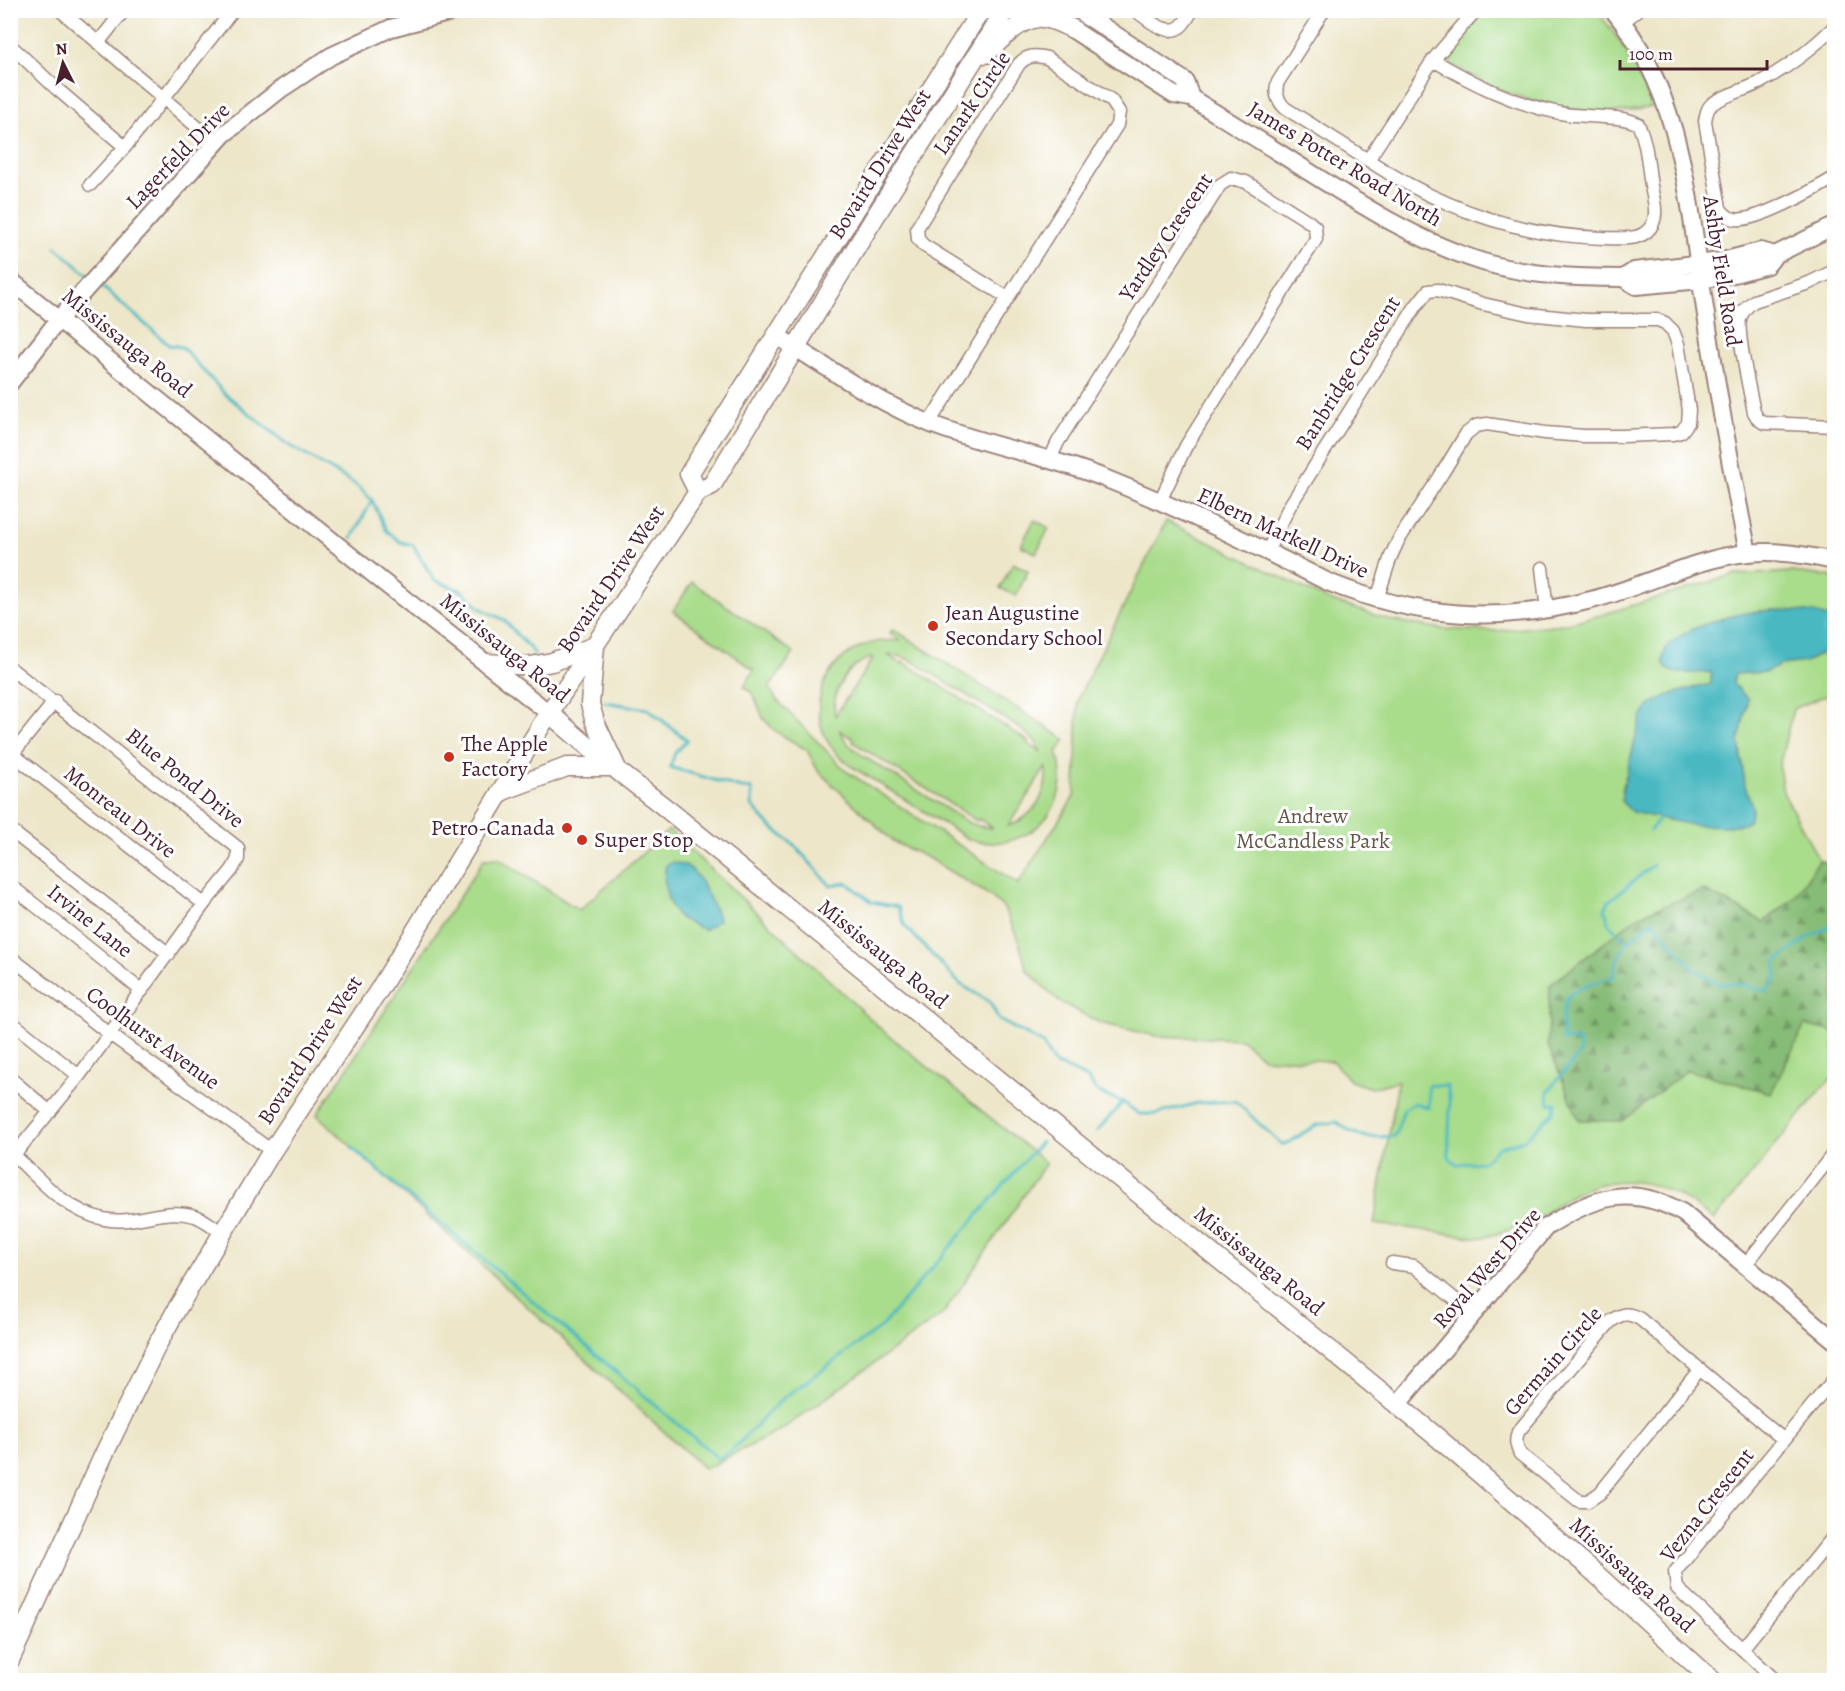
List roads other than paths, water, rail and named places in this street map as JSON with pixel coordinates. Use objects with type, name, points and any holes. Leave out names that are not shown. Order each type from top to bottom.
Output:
[{"type":"main road","points":[[956,50],[973,10]]},
{"type":"main road","name":"Bovaird Drive West","points":[[698,492],[690,474],[981,10]]},
{"type":"main road","name":"Bovaird Drive West","points":[[10,1660],[105,1452],[157,1345],[272,1151],[379,990],[549,713],[698,492],[712,485],[867,230],[1005,10]]},
{"type":"main road","points":[[965,74],[999,41],[1028,22],[1038,18],[1050,19],[1073,30]]},
{"type":"main road","points":[[487,663],[531,666],[552,662],[595,646],[590,704],[615,769],[567,767],[500,792]]},
{"type":"main road","name":"Mississauga Road","points":[[549,713],[1397,1405],[1585,1564],[1712,1680]]},
{"type":"street","points":[[60,10],[216,143]]},
{"type":"street","points":[[98,43],[124,10]]},
{"type":"street","points":[[90,185],[125,147],[233,10]]},
{"type":"street","name":"Lagerfeld Drive","points":[[10,383],[59,319],[216,143],[281,89],[331,56],[391,28],[459,10]]},
{"type":"street","points":[[1044,10],[1174,95],[1191,98],[1185,81],[1084,13]]},
{"type":"street","points":[[1135,10],[1158,26],[1173,29],[1182,25],[1192,10]]},
{"type":"street","points":[[1324,10],[1278,82],[1276,94],[1285,108],[1412,187],[1440,201],[1505,224],[1564,235],[1622,238],[1635,238],[1652,226],[1655,210],[1643,140],[1638,124],[1625,118],[1578,116],[1537,108],[1481,88],[1433,60]]},
{"type":"street","points":[[1368,160],[1433,60],[1476,10]]},
{"type":"street","points":[[1618,16],[1638,10]]},
{"type":"street","name":"Ashby Field Road","points":[[1618,16],[1652,69],[1669,114],[1685,182],[1727,447],[1748,553]]},
{"type":"street","points":[[1834,27],[1810,49],[1776,74],[1713,104],[1708,109],[1705,121],[1720,208],[1723,213],[1734,219],[1756,215],[1786,203],[1834,178]]},
{"type":"street","points":[[10,45],[125,147]]},
{"type":"street","name":"Lanark Circle","points":[[929,423],[1008,298],[1117,125],[1119,118],[1116,106],[1111,100],[1047,58],[1038,56],[1023,59],[1019,64],[917,228],[918,239],[923,245],[1008,298]]},
{"type":"street","name":"James Potter Road North","points":[[1191,98],[1342,193],[1429,242],[1483,262],[1518,270],[1551,275],[1623,278],[1636,286],[1700,272],[1767,265],[1775,255],[1834,226]]},
{"type":"street","name":"Yardley Crescent","points":[[1050,459],[1058,442],[1220,185],[1231,178],[1246,182],[1308,220],[1315,227],[1316,239],[1186,446],[1160,501]]},
{"type":"street","points":[[1834,271],[1809,283],[1754,301],[1747,306],[1739,327],[1754,412],[1758,419],[1764,423],[1834,426]]},
{"type":"street","name":"Mississauga Road","points":[[10,280],[383,582],[549,713]]},
{"type":"street","name":"Banbridge Crescent","points":[[1267,552],[1289,507],[1416,306],[1428,291],[1438,290],[1482,304],[1528,314],[1586,320],[1658,320],[1673,331],[1678,344],[1689,410],[1688,423],[1681,432],[1653,436],[1584,436],[1545,433],[1487,424],[1476,426],[1466,434],[1398,541],[1390,556],[1377,599]]},
{"type":"street","name":"Elbern Markell Drive","points":[[777,336],[891,406],[929,423],[1106,478],[1160,501],[1328,582],[1377,599],[1419,609],[1459,614],[1502,615],[1547,610],[1593,600],[1679,570],[1748,553],[1778,553],[1834,561]]},
{"type":"street","points":[[1542,568],[1547,610]]},
{"type":"street","name":"Blue Pond Drive","points":[[10,668],[55,701],[238,848],[238,859],[232,870],[204,904],[111,1035],[13,1157]]},
{"type":"street","points":[[11,755],[55,701]]},
{"type":"street","name":"Monreau Drive","points":[[11,755],[204,904]]},
{"type":"street","points":[[10,830],[169,954]]},
{"type":"street","name":"Irvine Lane","points":[[10,885],[142,991]]},
{"type":"street","name":"Coolhurst Avenue","points":[[10,957],[111,1035],[272,1151]]},
{"type":"street","points":[[10,1021],[79,1076]]},
{"type":"street","points":[[10,1078],[50,1112]]},
{"type":"street","points":[[1746,1264],[1834,1153]]},
{"type":"street","points":[[13,1157],[57,1196],[91,1215],[120,1221],[183,1213],[197,1216],[223,1233]]},
{"type":"street","name":"Royal West Drive","points":[[1397,1405],[1546,1227],[1573,1210],[1606,1198],[1638,1196],[1669,1205],[1695,1222],[1834,1340]]},
{"type":"street","points":[[1392,1263],[1414,1266],[1474,1315]]},
{"type":"street","name":"Germain Circle","points":[[1700,1370],[1600,1493],[1588,1501],[1579,1501],[1520,1454],[1516,1446],[1518,1432],[1610,1322],[1624,1314],[1640,1319],[1784,1440]]},
{"type":"street","name":"Vezna Crescent","points":[[1775,1680],[1677,1588],[1675,1572],[1834,1379]]},
{"type":"street","points":[[1742,1649],[1834,1536]]},
{"type":"water","points":[[1771,610],[1815,613],[1824,616],[1831,619],[1834,624],[1835,636],[1834,643],[1819,655],[1805,662],[1781,665],[1766,672],[1735,674],[1733,684],[1748,699],[1739,741],[1745,786],[1753,808],[1749,820],[1744,824],[1728,826],[1692,825],[1632,812],[1621,801],[1641,717],[1647,709],[1663,698],[1711,684],[1711,672],[1677,673],[1670,671],[1663,659],[1666,648],[1687,632],[1700,626],[1744,613]]},
{"type":"water","points":[[673,862],[685,865],[692,870],[710,898],[719,920],[704,930],[678,916],[670,905],[666,892],[665,871],[666,865]]},
{"type":"waterway","points":[[56,247],[90,277]]},
{"type":"waterway","points":[[98,283],[169,345],[182,347],[224,393],[287,444],[355,484],[372,500],[386,530],[400,542],[413,545],[434,580],[462,591],[480,608],[504,620],[535,654]]},
{"type":"waterway","points":[[352,538],[372,500]]},
{"type":"waterway","points":[[605,702],[648,709],[687,740],[675,753],[670,767],[741,788],[752,789],[752,806],[769,825],[794,845],[830,885],[847,883],[872,902],[898,907],[905,926],[960,984],[990,1002],[999,1020],[1042,1043],[1055,1065],[1087,1078],[1099,1093],[1123,1102],[1139,1114],[1156,1114],[1198,1103],[1235,1101],[1282,1145],[1316,1125],[1336,1122],[1351,1132],[1364,1136],[1395,1136],[1404,1109],[1415,1103],[1429,1108],[1428,1085],[1447,1086],[1450,1103],[1449,1157],[1456,1164],[1483,1162],[1499,1147],[1524,1140],[1554,1112],[1556,1103],[1549,1104],[1548,1091],[1580,1053],[1579,1041],[1563,1040],[1563,1011],[1566,1002],[1577,990],[1613,977],[1622,950],[1652,921],[1696,971],[1719,984],[1738,984],[1766,991],[1777,978],[1776,961],[1809,937],[1834,924]]},
{"type":"waterway","points":[[1650,831],[1660,817]]},
{"type":"waterway","points":[[1628,941],[1609,924],[1605,909],[1609,901],[1653,865]]},
{"type":"waterway","points":[[1097,1131],[1123,1102]]},
{"type":"waterway","points":[[352,1148],[719,1459],[731,1451],[782,1399],[880,1328],[1041,1142]]},
{"type":"place","name":"Jean Augustine Secondary School","points":[[933,626]]},
{"type":"place","name":"The Apple Factory","points":[[449,757]]},
{"type":"place","name":"Petro-Canada","points":[[567,828]]},
{"type":"place","name":"Super Stop","points":[[582,840]]},
{"type":"park label","name":"Andrew McCandless Park","points":[[1313,828]]}]
